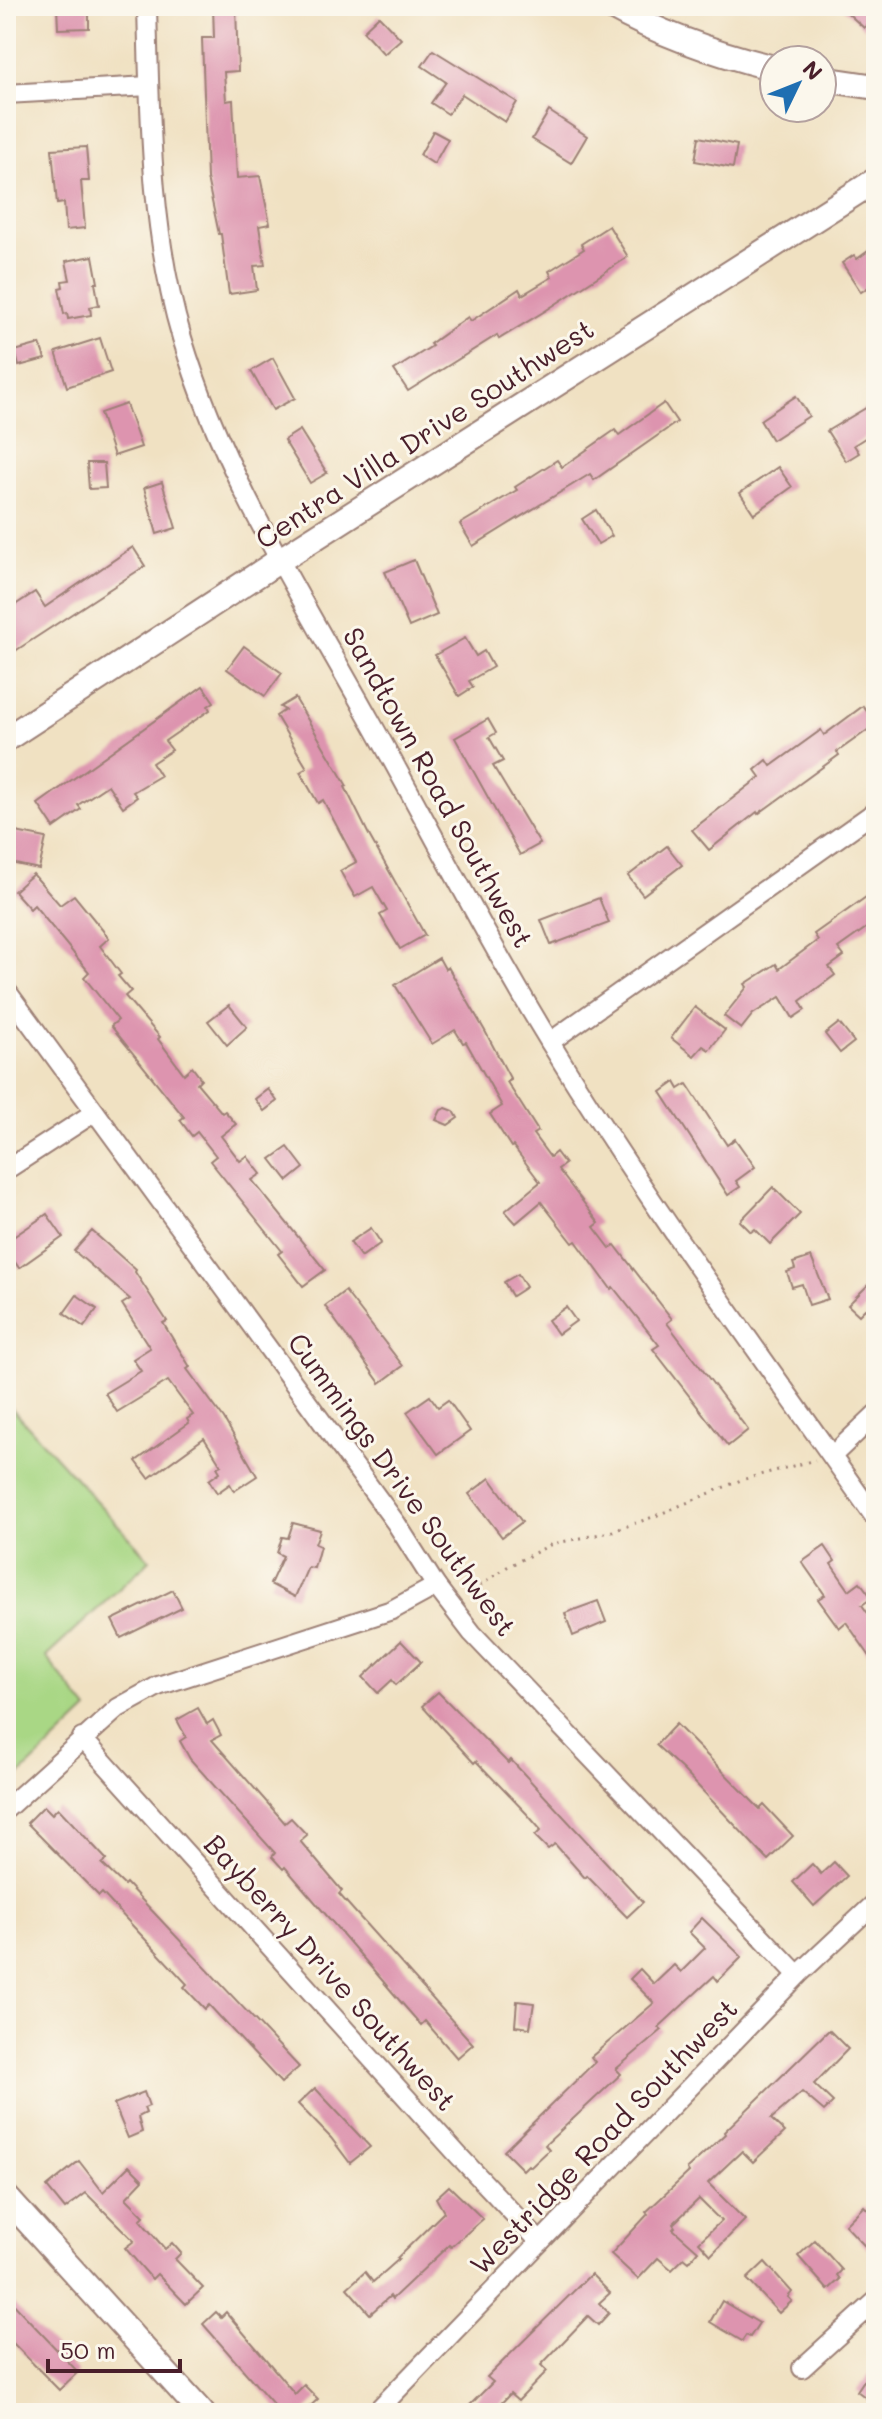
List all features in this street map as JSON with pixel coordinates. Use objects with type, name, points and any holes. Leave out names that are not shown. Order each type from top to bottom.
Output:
[{"type":"street","name":"Sandtown Road Southwest","points":[[147,6],[157,218],[180,332],[198,389],[221,445],[280,560],[550,1042],[629,1166],[876,1519]]},
{"type":"street","points":[[610,6],[631,18],[727,56],[758,64]]},
{"type":"street","points":[[838,81],[876,87]]},
{"type":"street","points":[[6,94],[149,86]]},
{"type":"street","name":"Centra Villa Drive Southwest","points":[[6,739],[280,560],[876,180]]},
{"type":"street","points":[[550,1042],[876,811]]},
{"type":"street","name":"Cummings Drive Southwest","points":[[6,990],[396,1523],[450,1606],[472,1633],[798,1975]]},
{"type":"street","points":[[6,1170],[95,1112]]},
{"type":"street","points":[[832,1456],[876,1414]]},
{"type":"street","points":[[6,1809],[118,1708],[158,1686],[392,1610],[436,1586]]},
{"type":"street","name":"Bayberry Drive Southwest","points":[[82,1738],[540,2242]]},
{"type":"street","name":"Westridge Road Southwest","points":[[375,2413],[798,1975],[876,1902]]},
{"type":"street","points":[[9,2206],[202,2413]]},
{"type":"street","points":[[802,2368],[876,2301]]},
{"type":"path","points":[[450,1606],[507,1567],[552,1544],[610,1532],[741,1480],[832,1456]]},
{"type":"green space","points":[[6,1402],[150,1560],[46,1657],[88,1710],[6,1788]]},
{"type":"building","points":[[57,6],[89,6],[89,28],[58,29]]},
{"type":"building","points":[[213,6],[236,6],[238,71],[224,72],[226,101],[233,100],[237,178],[260,176],[270,224],[259,226],[265,265],[254,266],[257,290],[229,294],[221,234],[207,178],[202,38],[214,38]]},
{"type":"building","points":[[840,6],[876,6],[876,16],[864,28]]},
{"type":"building","points":[[379,16],[401,39],[384,54],[363,31]]},
{"type":"building","points":[[433,50],[517,102],[505,122],[462,94],[448,114],[431,103],[446,82],[422,66]]},
{"type":"building","points":[[549,111],[587,136],[571,163],[532,139]]},
{"type":"building","points":[[433,131],[448,139],[434,164],[420,155]]},
{"type":"building","points":[[699,137],[737,145],[733,168],[695,161]]},
{"type":"building","points":[[86,147],[89,181],[81,181],[85,228],[66,230],[64,203],[57,204],[52,149]]},
{"type":"building","points":[[609,226],[628,257],[545,311],[499,339],[497,335],[408,391],[394,370],[432,346],[430,344],[468,317],[471,321],[519,289],[522,295],[552,277],[549,271],[584,249],[581,244]]},
{"type":"building","points":[[871,249],[876,258],[876,282],[861,292],[842,263],[854,255],[857,259]]},
{"type":"building","points":[[93,256],[99,305],[90,307],[91,315],[68,319],[67,313],[64,314],[59,288],[63,287],[62,281],[70,280],[66,261]]},
{"type":"building","points":[[100,338],[111,372],[67,387],[56,352]]},
{"type":"building","points":[[40,344],[45,359],[19,366],[15,351]]},
{"type":"building","points":[[273,358],[295,398],[273,410],[251,371]]},
{"type":"building","points":[[796,396],[809,416],[772,440],[760,420]]},
{"type":"building","points":[[876,402],[876,431],[854,445],[859,453],[846,461],[827,431]]},
{"type":"building","points":[[664,403],[677,422],[594,480],[590,474],[473,546],[460,524],[517,490],[515,487],[557,460],[562,467],[615,430],[619,435]]},
{"type":"building","points":[[126,404],[141,447],[114,456],[100,413]]},
{"type":"building","points":[[300,430],[327,473],[310,483],[284,440]]},
{"type":"building","points":[[87,463],[104,463],[106,488],[89,489]]},
{"type":"building","points":[[778,467],[792,487],[754,514],[740,493]]},
{"type":"building","points":[[162,482],[176,528],[157,534],[144,488]]},
{"type":"building","points":[[596,510],[612,536],[598,544],[582,519]]},
{"type":"building","points":[[133,547],[145,566],[6,657],[6,611],[35,592],[45,607]]},
{"type":"building","points":[[414,560],[437,615],[409,627],[385,572]]},
{"type":"building","points":[[465,638],[476,656],[484,651],[493,667],[469,681],[473,687],[459,696],[435,655]]},
{"type":"building","points":[[244,646],[282,673],[265,696],[227,669]]},
{"type":"building","points":[[203,686],[214,702],[208,706],[210,710],[165,741],[172,750],[152,763],[160,776],[133,792],[137,797],[123,807],[108,785],[78,805],[81,809],[54,828],[38,804]]},
{"type":"building","points":[[295,698],[347,786],[370,837],[425,935],[400,949],[380,915],[387,911],[373,887],[355,897],[340,871],[356,862],[323,800],[318,803],[300,772],[307,768],[276,716],[285,710],[280,707]]},
{"type":"building","points":[[863,706],[876,724],[837,752],[839,755],[709,850],[692,830],[760,777],[755,770],[767,760],[771,766],[821,730],[824,735]]},
{"type":"building","points":[[488,719],[496,733],[489,737],[503,761],[493,766],[540,844],[520,855],[455,738]]},
{"type":"building","points":[[6,830],[46,838],[39,869],[6,862]]},
{"type":"building","points":[[667,846],[682,865],[643,895],[628,876]]},
{"type":"building","points":[[33,874],[60,905],[74,895],[109,938],[100,946],[131,991],[125,996],[160,1037],[158,1039],[184,1074],[192,1067],[201,1079],[197,1083],[222,1113],[225,1111],[236,1124],[221,1136],[240,1161],[247,1156],[261,1174],[252,1180],[325,1270],[303,1286],[278,1254],[282,1251],[210,1161],[216,1156],[197,1132],[192,1136],[180,1120],[184,1117],[111,1026],[118,1020],[84,977],[89,972],[34,905],[30,909],[14,891]]},
{"type":"building","points":[[876,890],[876,921],[838,948],[844,956],[829,967],[835,975],[800,1001],[805,1010],[793,1018],[780,997],[753,1014],[741,1029],[724,1016],[747,987],[745,984],[776,964],[779,969],[818,940],[814,934]]},
{"type":"building","points":[[599,898],[609,923],[551,945],[541,920]]},
{"type":"building","points":[[439,958],[445,969],[448,967],[485,1031],[511,1080],[507,1082],[538,1131],[533,1134],[550,1157],[556,1152],[565,1164],[558,1169],[599,1223],[594,1227],[610,1248],[615,1245],[672,1319],[667,1323],[748,1430],[728,1446],[653,1349],[659,1345],[541,1202],[516,1223],[505,1211],[540,1182],[511,1147],[490,1114],[502,1106],[466,1042],[463,1043],[455,1030],[432,1044],[395,985]]},
{"type":"building","points":[[229,1005],[247,1027],[227,1045],[208,1021]]},
{"type":"building","points":[[695,1007],[725,1030],[709,1050],[703,1046],[694,1056],[671,1038]]},
{"type":"building","points":[[839,1023],[854,1042],[840,1053],[825,1034]]},
{"type":"building","points":[[675,1082],[679,1089],[687,1084],[727,1145],[735,1139],[755,1167],[736,1181],[740,1187],[728,1195],[661,1092]]},
{"type":"building","points":[[268,1089],[277,1101],[264,1111],[255,1099]]},
{"type":"building","points":[[441,1110],[454,1111],[458,1118],[448,1125],[436,1120]]},
{"type":"building","points":[[288,1147],[304,1168],[288,1181],[271,1159]]},
{"type":"building","points":[[773,1187],[800,1214],[770,1244],[755,1229],[751,1232],[740,1221]]},
{"type":"building","points":[[47,1214],[63,1237],[19,1268],[6,1249],[6,1242]]},
{"type":"building","points":[[371,1228],[381,1243],[361,1257],[350,1242]]},
{"type":"building","points":[[92,1231],[136,1270],[167,1321],[163,1323],[190,1367],[187,1369],[224,1419],[257,1476],[234,1491],[230,1484],[217,1493],[209,1480],[220,1472],[217,1467],[221,1465],[204,1438],[149,1478],[136,1461],[189,1423],[187,1419],[193,1415],[168,1381],[117,1412],[105,1393],[141,1371],[133,1359],[150,1348],[122,1304],[130,1299],[74,1251]]},
{"type":"building","points":[[811,1257],[828,1299],[809,1305],[802,1284],[792,1287],[787,1272],[795,1269],[793,1263]]},
{"type":"building","points":[[518,1274],[526,1287],[512,1296],[504,1282]]},
{"type":"building","points":[[876,1277],[876,1320],[865,1309],[859,1315],[848,1305]]},
{"type":"building","points":[[345,1291],[403,1366],[380,1383],[325,1306]]},
{"type":"building","points":[[77,1295],[97,1309],[84,1327],[64,1313]]},
{"type":"building","points":[[566,1307],[576,1321],[558,1334],[548,1320]]},
{"type":"building","points":[[430,1396],[438,1407],[448,1400],[470,1431],[438,1454],[407,1412]]},
{"type":"building","points":[[490,1478],[522,1522],[502,1537],[469,1494]]},
{"type":"building","points":[[293,1523],[320,1530],[315,1544],[320,1546],[314,1568],[308,1567],[295,1597],[270,1584],[283,1556],[277,1553],[282,1537],[288,1538]]},
{"type":"building","points":[[825,1546],[835,1561],[831,1564],[849,1590],[860,1582],[872,1598],[862,1605],[876,1625],[876,1665],[846,1622],[839,1628],[818,1599],[825,1595],[802,1562]]},
{"type":"building","points":[[173,1590],[182,1608],[121,1638],[112,1620]]},
{"type":"building","points":[[598,1601],[606,1622],[573,1636],[565,1613]]},
{"type":"building","points":[[401,1641],[421,1662],[396,1685],[392,1680],[378,1693],[363,1677]]},
{"type":"building","points":[[438,1692],[508,1763],[511,1760],[643,1902],[627,1917],[587,1876],[585,1878],[555,1844],[548,1849],[535,1836],[541,1830],[422,1706]]},
{"type":"building","points":[[198,1708],[207,1724],[213,1720],[221,1735],[212,1740],[285,1823],[291,1818],[307,1835],[300,1841],[342,1891],[339,1894],[473,2044],[457,2058],[425,2021],[421,2025],[285,1867],[283,1869],[272,1857],[275,1853],[190,1759],[180,1741],[186,1737],[177,1720]]},
{"type":"building","points":[[676,1724],[760,1809],[764,1805],[793,1836],[768,1860],[656,1745]]},
{"type":"building","points":[[44,1806],[52,1814],[58,1808],[107,1860],[102,1864],[124,1885],[126,1883],[299,2067],[281,2083],[209,2005],[205,2009],[184,1987],[187,1984],[102,1893],[99,1896],[27,1823]]},
{"type":"building","points":[[834,1862],[847,1876],[814,1906],[793,1882],[812,1864],[821,1874]]},
{"type":"building","points":[[702,1918],[742,1957],[718,1981],[714,1976],[659,2027],[662,2030],[616,2069],[621,2074],[545,2145],[549,2150],[531,2167],[528,2165],[523,2170],[504,2151],[595,2062],[591,2057],[654,2003],[630,1979],[640,1969],[654,1984],[674,1965],[681,1972],[705,1948],[689,1932]]},
{"type":"building","points":[[517,2001],[534,2003],[530,2028],[515,2026]]},
{"type":"building","points":[[829,2030],[848,2049],[814,2084],[833,2102],[824,2111],[802,2092],[771,2119],[785,2132],[753,2162],[742,2151],[708,2183],[745,2220],[711,2255],[699,2242],[721,2221],[699,2199],[673,2224],[673,2229],[698,2251],[689,2262],[684,2258],[672,2270],[658,2258],[638,2279],[611,2254],[648,2214],[646,2212],[689,2172],[687,2169]]},
{"type":"building","points":[[315,2088],[370,2147],[350,2163],[298,2104]]},
{"type":"building","points":[[144,2092],[149,2106],[144,2108],[146,2113],[138,2117],[142,2132],[128,2138],[114,2104]]},
{"type":"building","points":[[79,2161],[103,2192],[129,2166],[143,2180],[126,2198],[144,2216],[140,2220],[165,2249],[172,2243],[181,2253],[175,2259],[203,2288],[186,2304],[157,2274],[152,2279],[125,2248],[134,2241],[86,2193],[65,2209],[47,2187]]},
{"type":"building","points":[[449,2186],[483,2219],[451,2247],[449,2245],[392,2299],[390,2296],[370,2314],[347,2288],[365,2272],[373,2282],[399,2259],[444,2212],[436,2198]]},
{"type":"building","points":[[864,2206],[876,2218],[876,2258],[845,2225]]},
{"type":"building","points":[[815,2240],[842,2270],[837,2275],[840,2279],[828,2290],[798,2256]]},
{"type":"building","points":[[765,2262],[792,2292],[788,2297],[792,2301],[779,2313],[747,2279]]},
{"type":"building","points":[[591,2274],[610,2293],[599,2303],[609,2313],[598,2325],[588,2316],[541,2365],[547,2371],[518,2401],[510,2394],[492,2413],[462,2413],[493,2382],[487,2377]]},
{"type":"building","points":[[6,2296],[78,2372],[59,2390],[6,2336]]},
{"type":"building","points":[[722,2301],[759,2323],[750,2337],[746,2335],[742,2341],[710,2322]]},
{"type":"building","points":[[216,2312],[221,2317],[226,2312],[295,2394],[304,2385],[318,2399],[303,2413],[281,2413],[203,2324]]},
{"type":"building","points":[[876,2362],[876,2405],[857,2391]]}]
